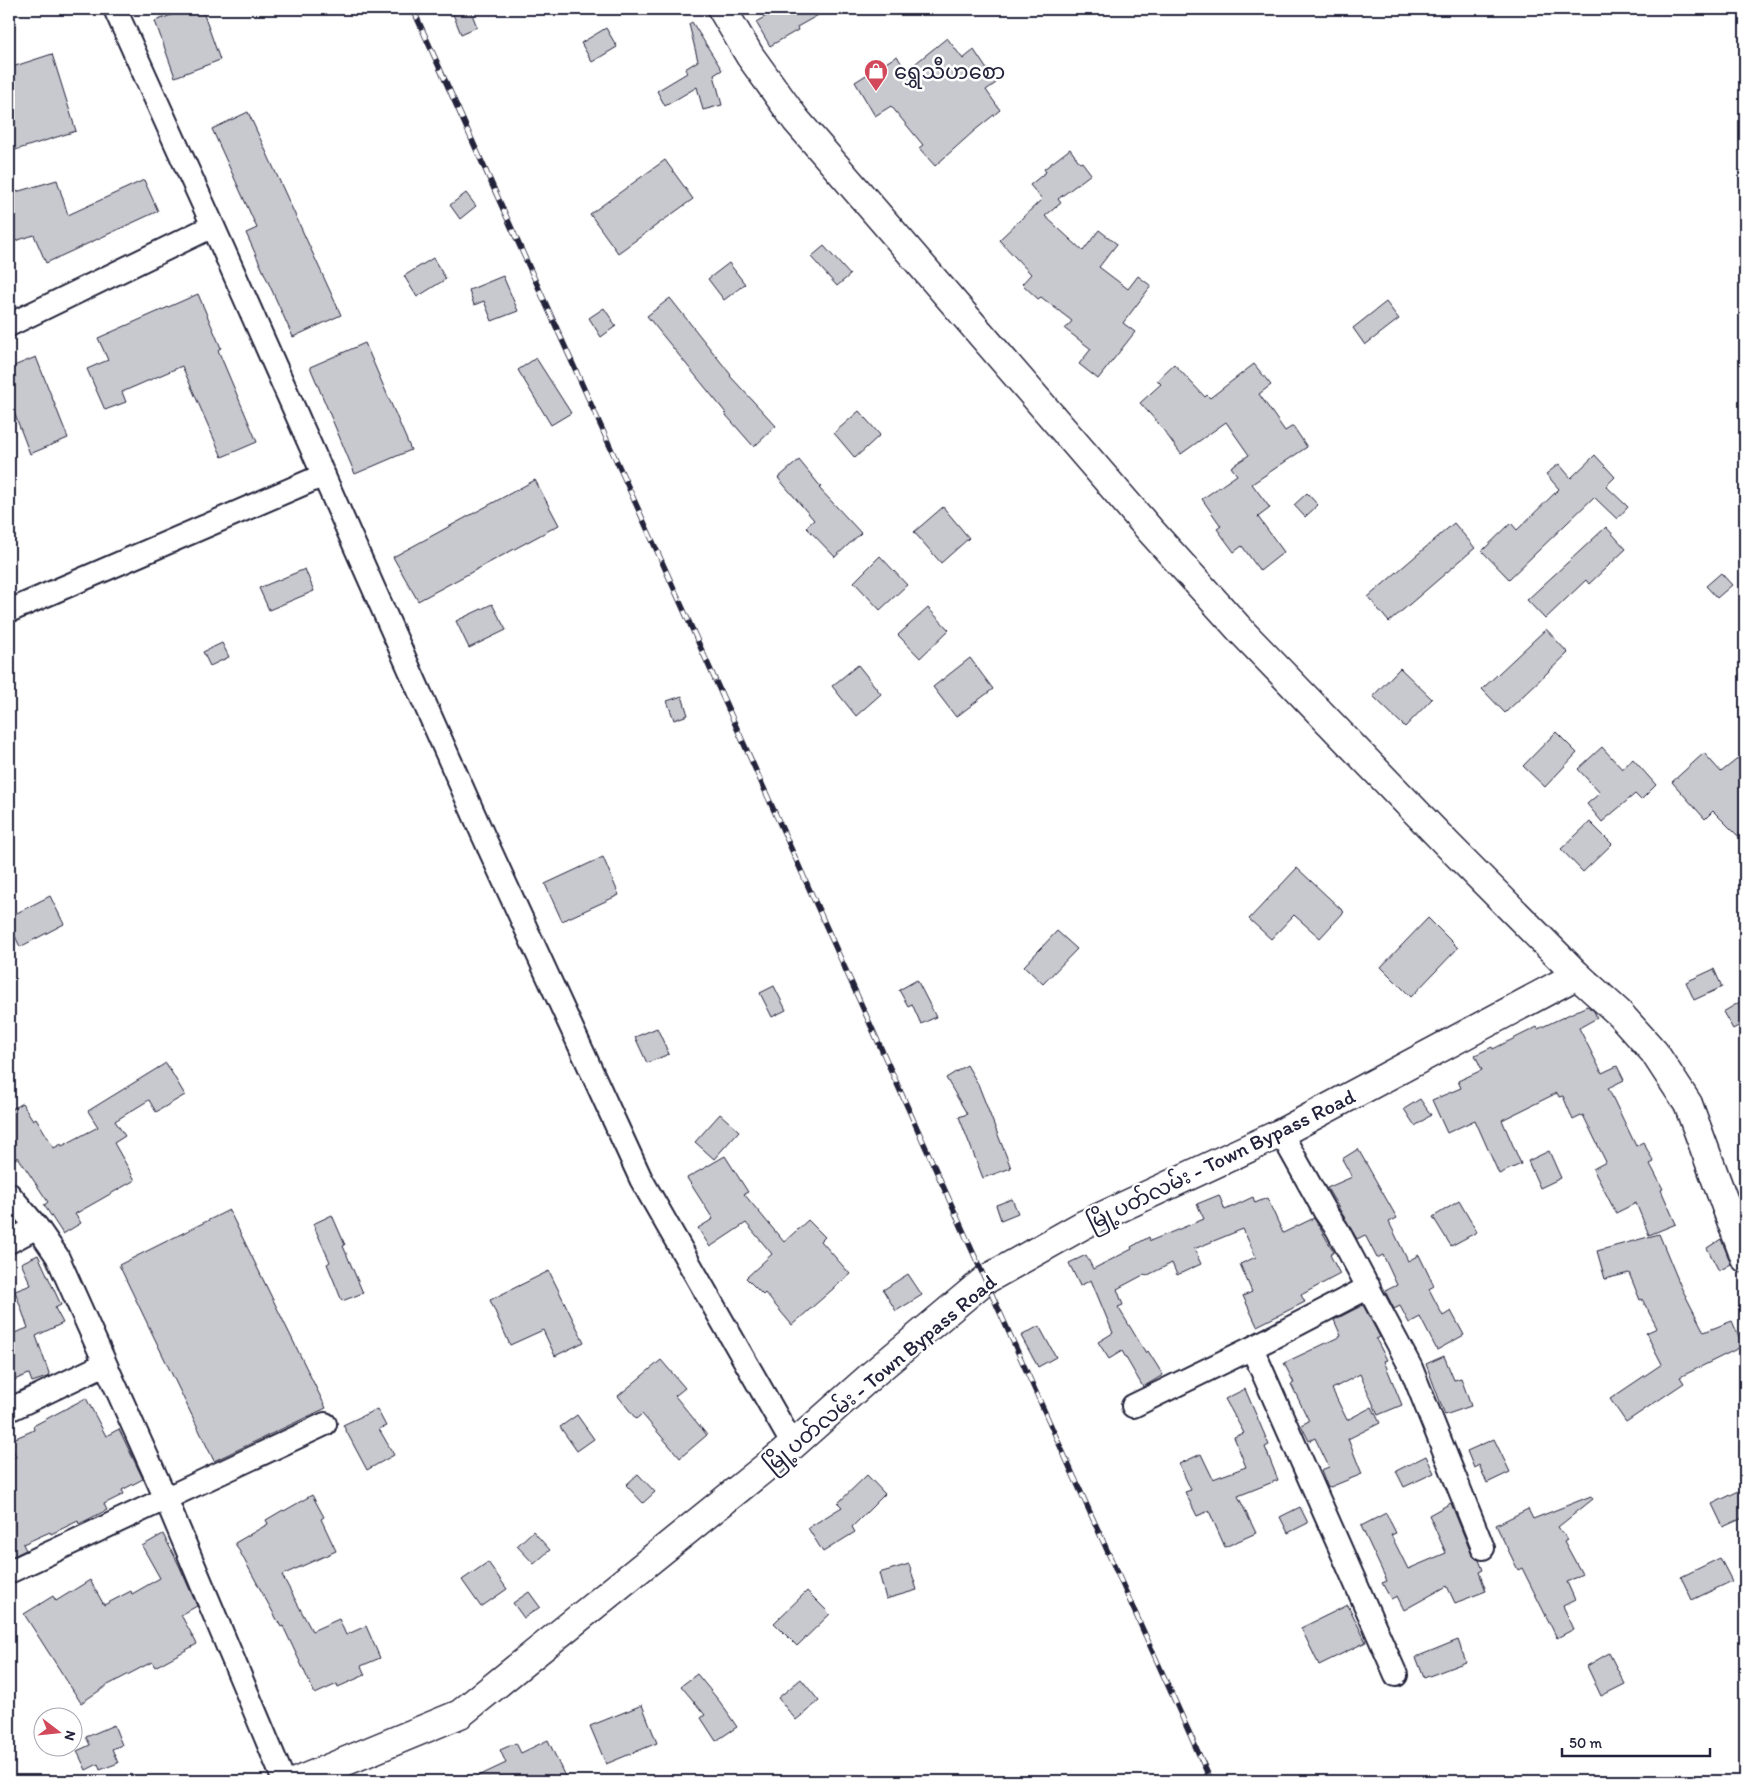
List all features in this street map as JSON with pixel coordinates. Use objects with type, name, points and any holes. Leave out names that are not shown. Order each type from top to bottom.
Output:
[{"type":"main road","points":[[722,9],[750,56],[796,120],[1150,530],[1243,633],[1343,738],[1577,975],[1619,1013],[1654,1052],[1688,1104],[1745,1258]]},
{"type":"main road","name":"မြို့ပတ်လမ်း - Town Bypass Road","points":[[298,1781],[460,1714],[793,1445],[872,1374],[985,1280],[1083,1226],[1281,1133],[1577,975]]},
{"type":"street","points":[[115,9],[214,226],[483,835],[641,1179],[793,1445]]},
{"type":"street","points":[[9,324],[214,226]]},
{"type":"street","points":[[9,611],[324,475]]},
{"type":"street","points":[[1281,1133],[1369,1287],[1411,1368],[1483,1548]]},
{"type":"street","points":[[9,1194],[37,1227],[57,1256],[166,1499],[284,1781]]},
{"type":"street","points":[[9,1242],[37,1227]]},
{"type":"street","points":[[1133,1406],[1252,1348],[1369,1287]]},
{"type":"street","points":[[1252,1348],[1396,1676]]},
{"type":"street","points":[[9,1410],[105,1364]]},
{"type":"street","points":[[9,1572],[325,1424]]},
{"type":"building","points":[[188,9],[202,9],[220,60],[175,77],[155,21]]},
{"type":"building","points":[[451,9],[470,9],[477,27],[461,34]]},
{"type":"building","points":[[778,9],[829,9],[797,27],[798,30],[770,46],[756,22]]},
{"type":"building","points":[[692,22],[722,70],[714,75],[722,105],[703,110],[697,87],[665,106],[657,91],[687,73],[685,69],[698,61],[689,24]]},
{"type":"building","points":[[606,28],[617,47],[592,62],[581,43]]},
{"type":"building","points":[[947,38],[963,59],[974,50],[996,83],[986,90],[1000,110],[935,166],[919,148],[923,145],[891,106],[875,116],[855,82],[897,56],[906,71]]},
{"type":"building","points":[[52,54],[76,131],[9,152],[9,68]]},
{"type":"building","points":[[248,112],[341,315],[293,337],[246,233],[257,228],[212,129]]},
{"type":"building","points":[[1070,149],[1091,174],[1058,199],[1061,203],[1045,216],[1083,251],[1099,230],[1117,244],[1099,267],[1128,289],[1138,276],[1151,286],[1123,323],[1135,332],[1098,379],[1079,364],[1091,349],[1065,329],[1072,321],[1041,297],[1038,299],[1022,284],[1031,274],[999,240],[1042,199],[1030,185],[1046,172],[1044,169]]},
{"type":"building","points":[[665,160],[693,199],[618,253],[590,214]]},
{"type":"building","points":[[57,180],[68,215],[144,180],[158,211],[46,263],[34,235],[9,243],[9,194]]},
{"type":"building","points":[[466,193],[476,206],[460,219],[450,205]]},
{"type":"building","points":[[824,246],[850,275],[837,286],[811,257]]},
{"type":"building","points":[[433,258],[446,279],[417,297],[404,276]]},
{"type":"building","points":[[729,263],[745,284],[724,300],[708,279]]},
{"type":"building","points":[[503,276],[518,311],[492,321],[484,301],[474,305],[469,290]]},
{"type":"building","points":[[198,294],[221,348],[218,350],[257,442],[222,457],[182,366],[122,392],[126,402],[105,410],[87,369],[108,360],[98,338]]},
{"type":"building","points":[[670,298],[730,376],[776,426],[754,447],[725,414],[647,316]]},
{"type":"building","points":[[1386,302],[1399,319],[1365,345],[1353,328]]},
{"type":"building","points":[[604,308],[616,326],[601,337],[589,318]]},
{"type":"building","points":[[365,343],[411,450],[355,474],[310,367]]},
{"type":"building","points":[[36,357],[68,438],[30,454],[9,399],[9,368]]},
{"type":"building","points":[[536,358],[571,413],[551,425],[518,370]]},
{"type":"building","points":[[1174,364],[1205,397],[1207,395],[1210,398],[1254,364],[1271,385],[1259,394],[1285,431],[1293,426],[1307,447],[1252,484],[1270,508],[1258,517],[1284,552],[1260,571],[1242,546],[1234,552],[1217,529],[1221,526],[1202,499],[1237,475],[1231,467],[1249,455],[1226,422],[1181,454],[1159,424],[1140,403],[1161,384],[1157,380]]},
{"type":"building","points":[[859,411],[880,435],[855,458],[834,433]]},
{"type":"building","points":[[1595,455],[1615,477],[1606,486],[1628,507],[1617,519],[1594,497],[1509,579],[1482,551],[1511,523],[1517,530],[1559,489],[1546,474],[1559,464],[1571,478]]},
{"type":"building","points":[[799,460],[821,487],[819,488],[861,533],[835,557],[806,527],[814,520],[778,478]]},
{"type":"building","points":[[535,480],[559,525],[418,601],[393,557]]},
{"type":"building","points":[[1307,493],[1318,505],[1305,517],[1294,505]]},
{"type":"building","points":[[943,507],[969,538],[941,563],[914,532]]},
{"type":"building","points":[[1454,523],[1475,548],[1389,622],[1368,597]]},
{"type":"building","points":[[1606,527],[1626,549],[1589,584],[1586,580],[1545,619],[1527,600]]},
{"type":"building","points":[[880,556],[907,585],[880,610],[854,582]]},
{"type":"building","points":[[305,569],[314,591],[269,610],[259,588]]},
{"type":"building","points":[[1721,573],[1732,585],[1717,598],[1706,586]]},
{"type":"building","points":[[492,604],[506,630],[469,648],[456,621]]},
{"type":"building","points":[[928,608],[949,630],[920,658],[898,635]]},
{"type":"building","points":[[1546,629],[1568,653],[1505,713],[1482,689]]},
{"type":"building","points":[[222,643],[229,657],[210,666],[203,652]]},
{"type":"building","points":[[970,658],[993,689],[956,717],[933,687]]},
{"type":"building","points":[[858,665],[881,694],[856,716],[832,686]]},
{"type":"building","points":[[1400,668],[1432,699],[1405,727],[1373,696]]},
{"type":"building","points":[[682,696],[688,715],[674,720],[667,701]]},
{"type":"building","points":[[1556,732],[1577,753],[1545,787],[1523,766]]},
{"type":"building","points":[[1602,747],[1622,769],[1633,759],[1656,785],[1641,800],[1635,794],[1602,822],[1587,804],[1600,793],[1578,769]]},
{"type":"building","points":[[1704,753],[1721,772],[1745,753],[1745,828],[1738,836],[1713,811],[1705,819],[1672,782]]},
{"type":"building","points":[[1590,822],[1612,844],[1583,872],[1561,849]]},
{"type":"building","points":[[603,857],[619,895],[562,921],[545,884]]},
{"type":"building","points":[[1297,868],[1344,912],[1320,938],[1294,915],[1271,939],[1249,919]]},
{"type":"building","points":[[50,896],[64,924],[20,947],[9,923],[9,917]]},
{"type":"building","points":[[1428,918],[1458,948],[1411,997],[1381,967]]},
{"type":"building","points":[[1057,931],[1077,949],[1043,984],[1024,966]]},
{"type":"building","points":[[1714,969],[1722,987],[1694,1000],[1686,982]]},
{"type":"building","points":[[917,980],[936,1017],[921,1024],[912,1004],[908,1006],[899,990]]},
{"type":"building","points":[[774,986],[786,1010],[772,1017],[760,993]]},
{"type":"building","points":[[1745,999],[1745,1022],[1733,1029],[1723,1012]]},
{"type":"building","points":[[1587,1006],[1594,1011],[1597,1018],[1579,1028],[1602,1073],[1617,1066],[1624,1080],[1608,1088],[1636,1146],[1643,1142],[1654,1162],[1650,1164],[1663,1189],[1661,1190],[1676,1224],[1649,1235],[1636,1203],[1616,1213],[1593,1169],[1606,1162],[1583,1115],[1573,1120],[1563,1096],[1559,1097],[1557,1093],[1502,1120],[1521,1164],[1499,1174],[1475,1120],[1447,1133],[1432,1100],[1461,1088],[1458,1081],[1482,1070],[1475,1055],[1492,1047],[1493,1049],[1537,1027],[1538,1029]]},
{"type":"building","points":[[657,1028],[669,1054],[647,1063],[635,1037]]},
{"type":"building","points":[[166,1063],[185,1095],[156,1112],[149,1100],[115,1121],[125,1136],[114,1143],[135,1180],[75,1214],[81,1223],[63,1234],[44,1205],[48,1202],[18,1157],[9,1163],[9,1111],[22,1103],[33,1120],[36,1118],[54,1148],[61,1144],[62,1146],[98,1127],[88,1111]]},
{"type":"building","points":[[967,1065],[978,1084],[1011,1168],[983,1178],[959,1117],[967,1114],[946,1078]]},
{"type":"building","points":[[1420,1099],[1431,1115],[1415,1126],[1404,1109]]},
{"type":"building","points":[[720,1114],[739,1131],[714,1159],[695,1142]]},
{"type":"building","points":[[1358,1149],[1397,1218],[1389,1222],[1408,1261],[1419,1255],[1434,1286],[1429,1289],[1443,1316],[1451,1311],[1464,1335],[1437,1350],[1420,1317],[1409,1323],[1400,1306],[1394,1309],[1385,1291],[1397,1285],[1383,1255],[1377,1258],[1365,1235],[1357,1239],[1327,1188],[1352,1177],[1342,1159]]},
{"type":"building","points":[[1549,1151],[1561,1178],[1540,1188],[1528,1161]]},
{"type":"building","points":[[725,1156],[748,1192],[744,1194],[784,1242],[808,1220],[825,1237],[821,1241],[850,1274],[792,1325],[765,1293],[763,1295],[746,1278],[772,1254],[746,1223],[710,1247],[698,1228],[713,1219],[687,1178]]},
{"type":"building","points":[[1219,1195],[1225,1210],[1253,1197],[1255,1203],[1267,1198],[1283,1233],[1314,1218],[1334,1252],[1330,1255],[1340,1274],[1301,1295],[1305,1302],[1257,1326],[1243,1296],[1252,1292],[1240,1264],[1256,1257],[1243,1229],[1194,1249],[1201,1264],[1177,1275],[1172,1263],[1146,1276],[1145,1274],[1117,1289],[1123,1305],[1118,1307],[1146,1353],[1148,1351],[1163,1375],[1143,1387],[1122,1351],[1109,1359],[1098,1342],[1113,1333],[1091,1280],[1080,1286],[1069,1263],[1086,1255],[1093,1269],[1132,1249],[1131,1247],[1149,1237],[1150,1241],[1204,1219],[1197,1204]]},
{"type":"building","points":[[1012,1199],[1018,1213],[1001,1220],[996,1205]]},
{"type":"building","points":[[1459,1201],[1477,1232],[1451,1246],[1433,1217]]},
{"type":"building","points":[[229,1210],[326,1408],[214,1461],[119,1265]]},
{"type":"building","points":[[332,1215],[363,1293],[342,1301],[327,1264],[330,1262],[313,1224]]},
{"type":"building","points":[[1659,1234],[1681,1287],[1704,1332],[1732,1321],[1743,1346],[1680,1377],[1684,1383],[1626,1422],[1610,1399],[1662,1364],[1646,1333],[1657,1328],[1642,1299],[1640,1300],[1629,1273],[1605,1279],[1597,1251]]},
{"type":"building","points":[[1721,1239],[1731,1264],[1719,1271],[1707,1248]]},
{"type":"building","points":[[38,1255],[61,1305],[55,1308],[63,1323],[36,1336],[50,1376],[32,1382],[29,1374],[9,1382],[9,1335],[28,1328],[15,1291],[31,1285],[21,1263]]},
{"type":"building","points":[[549,1271],[584,1342],[555,1356],[543,1330],[510,1345],[490,1300]]},
{"type":"building","points":[[908,1274],[922,1295],[896,1311],[883,1290]]},
{"type":"building","points":[[1363,1305],[1380,1337],[1376,1339],[1387,1360],[1384,1361],[1402,1405],[1378,1415],[1360,1374],[1332,1389],[1347,1420],[1372,1407],[1380,1423],[1348,1439],[1362,1474],[1328,1488],[1321,1470],[1329,1467],[1315,1438],[1309,1441],[1301,1425],[1309,1421],[1291,1384],[1294,1383],[1284,1363],[1341,1336],[1334,1320]]},
{"type":"building","points":[[1039,1326],[1056,1357],[1038,1367],[1021,1336]]},
{"type":"building","points":[[1444,1356],[1454,1380],[1461,1378],[1471,1406],[1445,1415],[1426,1364]]},
{"type":"building","points":[[661,1360],[685,1388],[675,1396],[707,1435],[680,1458],[642,1414],[636,1419],[618,1396]]},
{"type":"building","points":[[1245,1389],[1269,1445],[1265,1447],[1278,1480],[1238,1496],[1256,1533],[1225,1547],[1209,1511],[1197,1516],[1185,1492],[1191,1490],[1179,1464],[1201,1454],[1213,1479],[1246,1467],[1234,1437],[1244,1433],[1225,1399]]},
{"type":"building","points":[[86,1398],[106,1436],[119,1429],[143,1479],[122,1490],[124,1494],[104,1504],[107,1510],[79,1524],[78,1521],[51,1534],[50,1532],[23,1544],[26,1550],[9,1558],[9,1460],[16,1457],[9,1441],[34,1430],[33,1426]]},
{"type":"building","points":[[377,1409],[386,1426],[379,1429],[394,1455],[367,1470],[343,1425]]},
{"type":"building","points":[[577,1415],[594,1439],[577,1451],[560,1427]]},
{"type":"building","points":[[1494,1439],[1510,1472],[1487,1483],[1479,1465],[1474,1468],[1467,1451]]},
{"type":"building","points":[[1426,1456],[1434,1473],[1404,1487],[1396,1471]]},
{"type":"building","points":[[638,1474],[655,1492],[643,1503],[626,1485]]},
{"type":"building","points":[[867,1475],[885,1494],[852,1527],[855,1532],[823,1552],[808,1528],[842,1507],[838,1503]]},
{"type":"building","points":[[1745,1488],[1745,1517],[1723,1527],[1712,1504]]},
{"type":"building","points":[[312,1495],[324,1517],[321,1519],[336,1551],[282,1575],[312,1631],[339,1619],[346,1635],[366,1626],[380,1658],[361,1666],[365,1675],[338,1687],[337,1684],[315,1694],[283,1626],[281,1627],[235,1543],[268,1524],[266,1520]]},
{"type":"building","points":[[1591,1496],[1593,1499],[1558,1527],[1567,1539],[1564,1541],[1582,1574],[1567,1582],[1575,1600],[1563,1606],[1574,1629],[1557,1638],[1522,1568],[1518,1570],[1496,1525],[1528,1509],[1533,1519]]},
{"type":"building","points":[[1451,1503],[1471,1553],[1479,1560],[1483,1570],[1479,1572],[1486,1591],[1455,1603],[1447,1586],[1404,1610],[1397,1596],[1391,1599],[1382,1583],[1387,1581],[1361,1526],[1386,1513],[1396,1533],[1391,1535],[1408,1569],[1446,1553],[1429,1515]]},
{"type":"building","points":[[1300,1507],[1308,1523],[1288,1533],[1280,1517]]},
{"type":"building","points":[[533,1531],[550,1550],[534,1564],[517,1546]]},
{"type":"building","points":[[163,1534],[197,1606],[181,1615],[197,1644],[155,1667],[152,1662],[108,1685],[81,1703],[24,1614],[53,1596],[56,1601],[90,1580],[104,1605],[131,1591],[132,1594],[160,1578],[142,1546]]},
{"type":"building","points":[[1720,1558],[1732,1581],[1692,1600],[1681,1577]]},
{"type":"building","points":[[488,1562],[507,1589],[481,1607],[462,1580]]},
{"type":"building","points":[[909,1564],[917,1590],[886,1599],[879,1573]]},
{"type":"building","points":[[807,1591],[830,1614],[797,1646],[774,1623]]},
{"type":"building","points":[[529,1592],[540,1607],[524,1618],[513,1603]]},
{"type":"building","points":[[1348,1605],[1366,1642],[1319,1665],[1301,1628]]},
{"type":"building","points":[[1458,1640],[1466,1662],[1424,1678],[1416,1657]]},
{"type":"building","points":[[1609,1653],[1625,1684],[1601,1696],[1587,1666]]},
{"type":"building","points":[[697,1674],[737,1727],[716,1741],[701,1718],[705,1715],[681,1686]]},
{"type":"building","points":[[801,1679],[819,1701],[796,1720],[778,1698]]},
{"type":"building","points":[[642,1705],[657,1743],[606,1764],[590,1726]]},
{"type":"building","points":[[114,1725],[122,1745],[112,1749],[118,1763],[100,1770],[98,1764],[86,1770],[80,1758],[82,1758],[82,1749],[90,1745],[86,1737]]},
{"type":"building","points":[[548,1740],[567,1781],[468,1781],[506,1763],[500,1750],[516,1743],[521,1753]]},
{"type":"railway","points":[[413,9],[1211,1781]]},
{"type":"place","name":"ရွှေသီဟစော","points":[[876,92]]}]
